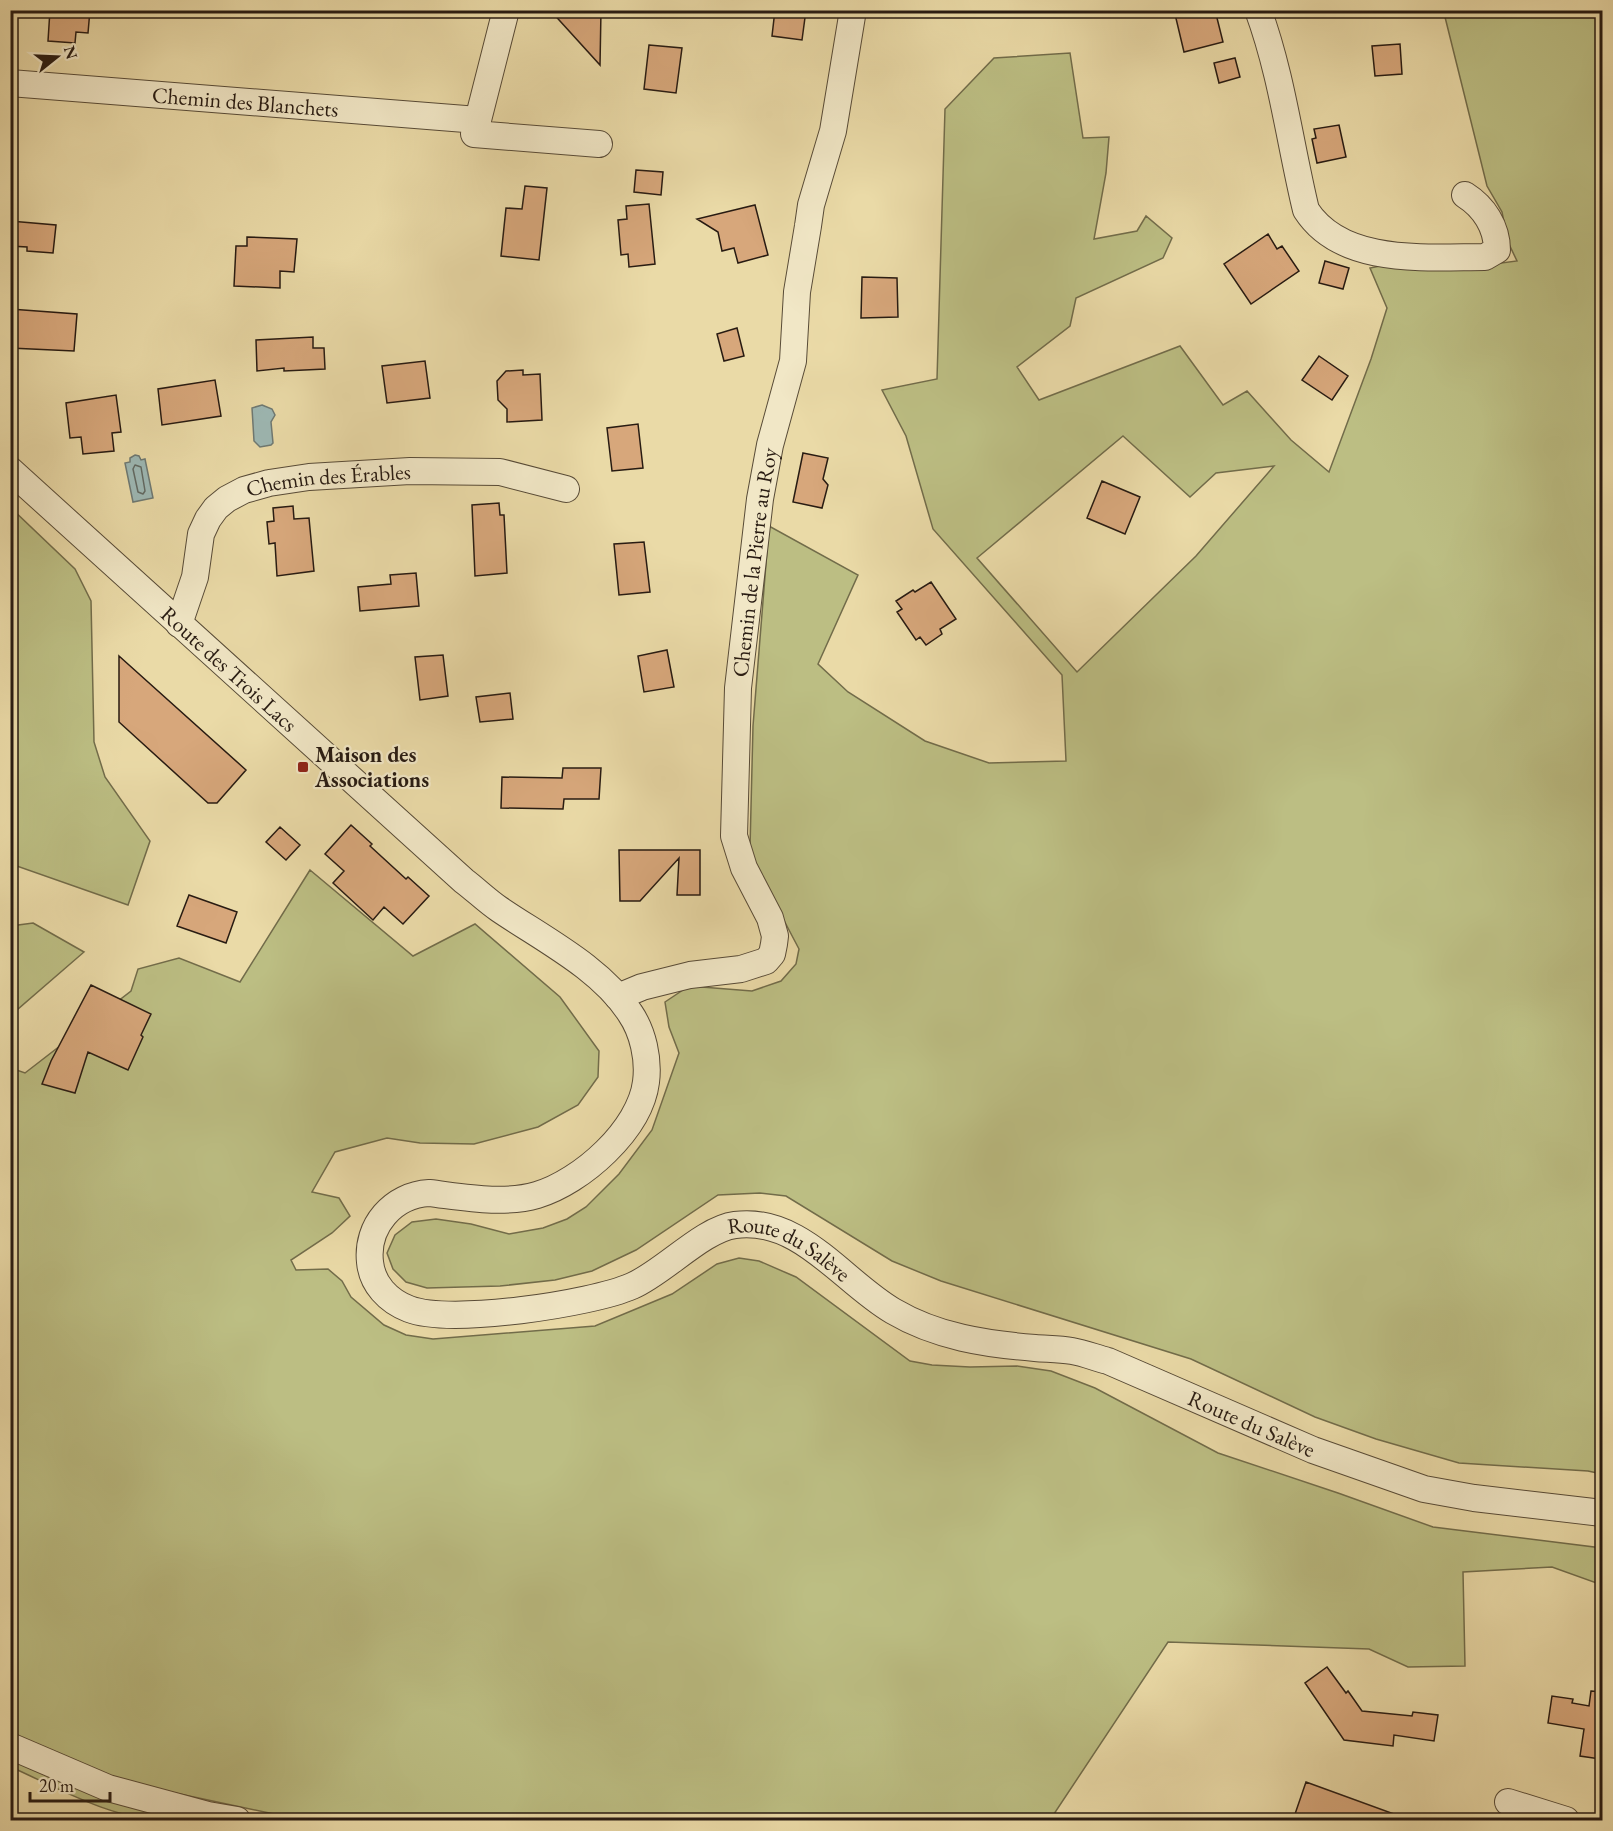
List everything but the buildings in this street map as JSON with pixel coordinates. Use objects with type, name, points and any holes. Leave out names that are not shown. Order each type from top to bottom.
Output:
[{"type":"street","points":[[506,10],[474,134],[599,144]]},
{"type":"street","name":"Chemin de la Pierre au Roy","points":[[618,997],[642,987],[690,975],[741,969],[766,961],[772,954],[775,936],[770,918],[744,868],[734,836],[738,688],[760,499],[770,446],[793,361],[797,292],[807,226],[811,204],[833,131],[853,10]]},
{"type":"street","points":[[1258,10],[1277,73],[1306,210],[1315,224],[1334,237],[1385,255],[1485,257],[1497,250],[1494,228],[1484,212],[1465,195]]},
{"type":"street","name":"Chemin des Blanchets","points":[[10,83],[478,120]]},
{"type":"street","name":"Route des Trois Lacs","points":[[10,470],[464,881],[497,908],[598,977],[618,997]]},
{"type":"street","name":"Chemin des Érables","points":[[179,624],[195,577],[201,534],[208,519],[216,508],[243,490],[269,483],[309,477],[410,471],[500,472],[566,489]]},
{"type":"street","name":"Route du Salève","points":[[618,997],[636,1024],[642,1040],[647,1067],[643,1097],[637,1110],[615,1141],[596,1161],[580,1173],[558,1187],[537,1195],[505,1199],[418,1194],[395,1203],[376,1227],[369,1250],[371,1271],[376,1285],[387,1295],[410,1309],[441,1314],[504,1311],[579,1301],[608,1295],[635,1285],[714,1233],[732,1225],[766,1226],[806,1244],[867,1294],[894,1311],[945,1334],[986,1343],[1073,1351],[1108,1361],[1313,1450],[1424,1489],[1474,1498],[1602,1513]]},
{"type":"street","points":[[10,1746],[108,1788],[237,1821]]},
{"type":"street","points":[[1508,1802],[1566,1821]]},
{"type":"green space","points":[[1434,11],[1602,11],[1602,1474],[1588,1471],[1459,1463],[1376,1439],[1315,1417],[1191,1359],[941,1281],[892,1261],[786,1196],[760,1193],[718,1195],[636,1250],[592,1271],[555,1280],[500,1286],[427,1288],[406,1282],[393,1269],[387,1253],[395,1235],[412,1222],[436,1219],[471,1224],[509,1234],[543,1228],[567,1219],[586,1207],[619,1174],[652,1130],[679,1053],[669,1027],[665,1002],[689,986],[752,991],[781,981],[796,964],[799,949],[758,871],[750,848],[753,726],[769,526],[858,575],[818,664],[848,692],[925,741],[989,763],[1066,761],[1062,675],[933,529],[906,436],[882,390],[937,379],[945,109],[994,58],[1070,53],[1083,138],[1109,137],[1106,173],[1094,239],[1137,231],[1146,216],[1172,238],[1163,258],[1076,298],[1070,326],[1017,367],[1039,400],[1180,346],[1223,405],[1247,391],[1291,440],[1329,472],[1371,359],[1387,308],[1370,268],[1390,264],[1471,267],[1517,261],[1508,242],[1502,212],[1487,186],[1444,13]],"holes":[[[1123,436],[1190,497],[1216,473],[1274,466],[1196,556],[1077,672],[977,558]]]},
{"type":"green space","points":[[10,507],[75,569],[91,601],[94,742],[105,777],[150,841],[128,905],[11,864]]},
{"type":"green space","points":[[310,870],[413,956],[475,924],[560,997],[599,1051],[598,1077],[578,1105],[538,1127],[474,1144],[420,1143],[387,1138],[335,1152],[312,1192],[339,1198],[350,1216],[332,1233],[291,1260],[296,1270],[328,1269],[342,1281],[351,1297],[384,1325],[406,1335],[433,1339],[595,1326],[672,1294],[717,1264],[739,1258],[759,1261],[796,1277],[910,1361],[970,1367],[1017,1366],[1051,1371],[1095,1388],[1218,1453],[1433,1527],[1602,1548],[1602,1585],[1552,1567],[1463,1572],[1465,1666],[1408,1667],[1369,1649],[1168,1642],[1050,1820],[302,1820],[170,1792],[165,1820],[145,1819],[106,1809],[11,1767],[11,1068],[25,1073],[131,991],[138,969],[179,958],[240,982]]},
{"type":"green space","points":[[33,923],[84,952],[11,1015],[11,926]]},
{"type":"water","points":[[262,405],[272,409],[275,415],[271,422],[273,443],[260,447],[254,441],[252,408]]},
{"type":"water","points":[[135,455],[141,460],[145,459],[153,498],[133,502],[125,463],[130,462],[130,458]]},
{"type":"place","name":"Maison des Associations","points":[[303,767]]}]
